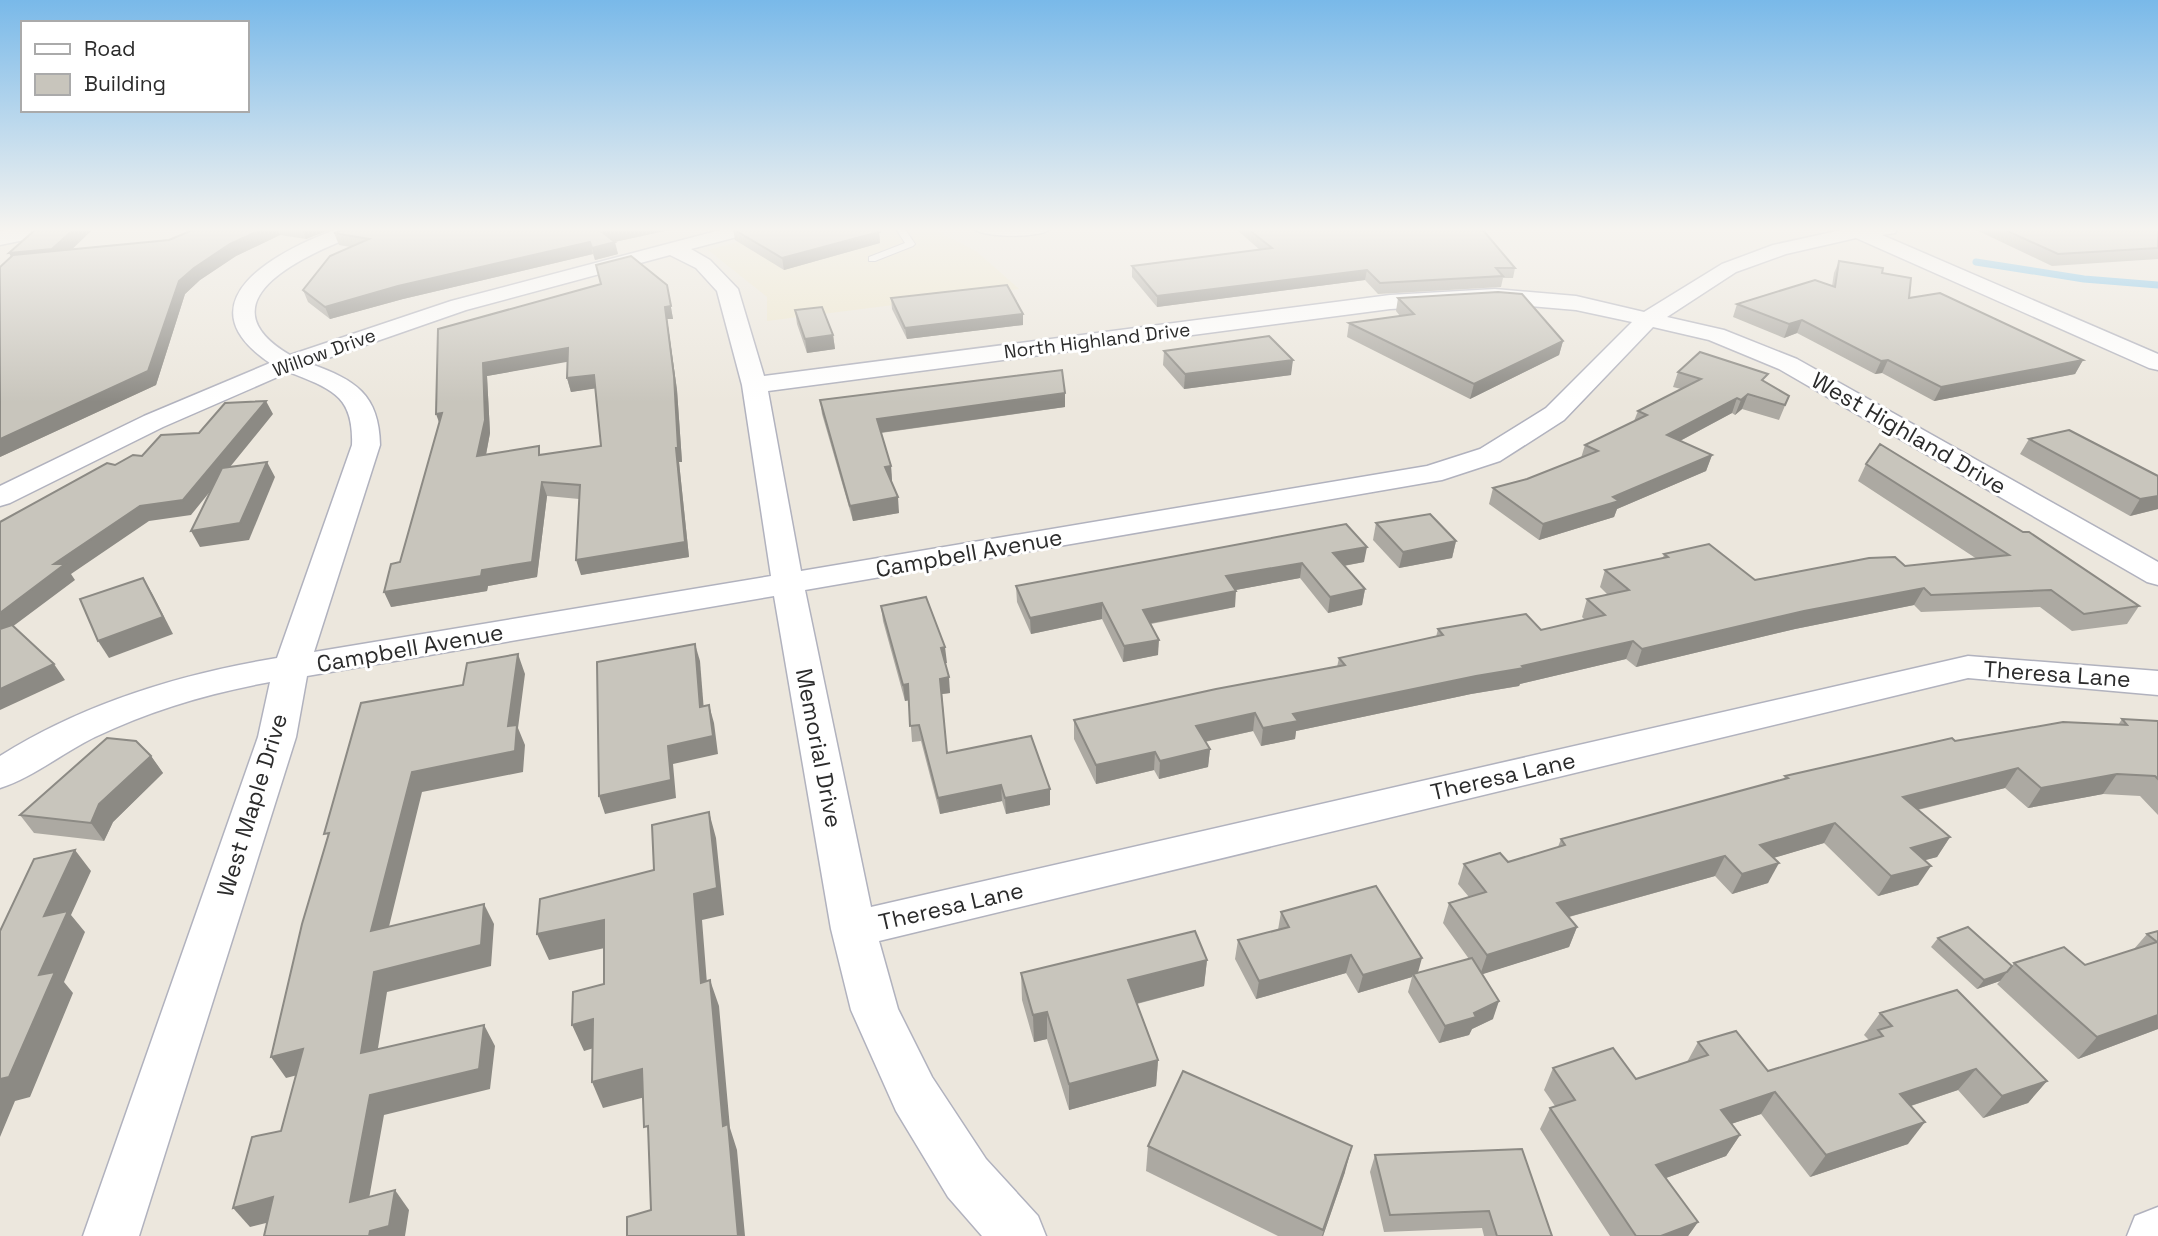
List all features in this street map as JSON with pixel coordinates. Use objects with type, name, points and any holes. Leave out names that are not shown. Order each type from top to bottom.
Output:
[{"type":"street","name":"West Maple Drive","points":[[111,1236],[277,737],[291,668],[366,445],[366,422],[359,403],[344,388],[320,373],[289,364],[261,346],[246,327],[241,310],[254,287]]},
{"type":"street","name":"Willow Drive","points":[[0,497],[164,415],[289,364],[419,318],[533,287]]},
{"type":"street","name":"Memorial Drive","points":[[725,287],[754,385],[788,584],[853,929],[875,1010],[914,1094],[967,1178],[1018,1236]]},
{"type":"street","name":"Campbell Avenue","points":[[0,775],[39,748],[102,717],[160,696],[227,678],[1432,474],[1490,455],[1555,414],[1648,319],[1699,287]]},
{"type":"street","points":[[1982,287],[2158,363]]},
{"type":"street","name":"North Highland Drive","points":[[754,385],[1390,302],[1495,296],[1576,303],[1648,319]]},
{"type":"street","name":"West Highland Drive","points":[[1648,319],[1716,335],[1788,364],[2158,575]]},
{"type":"street","name":"Theresa Lane","points":[[853,929],[1968,667],[2158,683]]},
{"type":"shaded area","points":[[754,287],[1016,287],[1019,289],[767,321],[767,297]]},
{"type":"building","points":[[0,287],[177,287],[148,371],[0,439]]},
{"type":"building","points":[[306,287],[396,287],[325,307],[303,290]]},
{"type":"building","points":[[591,287],[667,287],[671,306],[665,307],[674,376],[676,448],[685,542],[576,560],[580,485],[542,482],[532,562],[482,570],[481,576],[384,592],[391,564],[400,562],[442,413],[436,414],[438,329]],"holes":[[[568,348],[567,378],[594,375],[601,446],[539,455],[539,446],[477,456],[485,420],[483,363]]]},
{"type":"building","points":[[1008,287],[1023,314],[905,328],[891,298]]},
{"type":"building","points":[[1149,287],[1232,287],[1157,296]]},
{"type":"building","points":[[1793,287],[1910,287],[1909,298],[1940,293],[2083,360],[1941,387],[1888,360],[1881,361],[1802,320],[1789,324],[1737,304]]},
{"type":"building","points":[[1498,292],[1522,294],[1563,341],[1474,384],[1349,323],[1414,314],[1398,298]]},
{"type":"building","points":[[822,307],[833,335],[805,339],[795,310]]},
{"type":"building","points":[[1269,336],[1293,360],[1185,374],[1164,351]]},
{"type":"building","points":[[1700,352],[1768,374],[1762,380],[1789,396],[1785,405],[1748,394],[1741,400],[1737,398],[1667,435],[1712,455],[1613,497],[1619,501],[1543,524],[1493,488],[1527,479],[1598,451],[1585,445],[1647,415],[1638,411],[1701,379],[1678,372]]},
{"type":"building","points":[[1062,370],[1065,393],[877,419],[891,466],[885,467],[898,497],[850,506],[820,400]]},
{"type":"building","points":[[266,401],[183,500],[140,506],[54,564],[65,564],[0,613],[0,522],[107,463],[115,465],[133,455],[142,456],[161,435],[199,433],[225,403]]},
{"type":"building","points":[[2069,430],[2158,476],[2158,496],[2140,499],[2029,439]]},
{"type":"building","points":[[1880,444],[2023,532],[2029,532],[2139,606],[2084,614],[2051,590],[1931,595],[1924,588],[1804,611],[1642,649],[1633,641],[1522,666],[1524,668],[1293,714],[1298,721],[1263,728],[1255,713],[1196,726],[1210,749],[1160,761],[1155,752],[1096,765],[1074,720],[1216,689],[1345,665],[1339,658],[1443,635],[1438,629],[1526,614],[1541,630],[1605,615],[1587,599],[1629,590],[1605,570],[1668,557],[1664,554],[1709,544],[1755,580],[1869,558],[1895,557],[1905,566],[2009,555],[1866,464]]},
{"type":"building","points":[[267,462],[240,523],[191,531],[222,468]]},
{"type":"building","points":[[1430,514],[1456,541],[1403,552],[1376,523]]},
{"type":"building","points":[[1346,524],[1367,547],[1333,553],[1365,589],[1330,597],[1302,563],[1226,576],[1236,591],[1143,610],[1159,640],[1124,646],[1102,603],[1030,618],[1016,586]]},
{"type":"building","points":[[143,578],[163,617],[98,641],[80,599]]},
{"type":"building","points":[[926,597],[945,647],[941,648],[949,677],[940,679],[947,753],[1031,736],[1050,789],[1005,798],[1001,785],[938,798],[919,725],[910,726],[908,684],[903,685],[881,606]]},
{"type":"building","points":[[12,625],[54,664],[0,689],[0,629]]},
{"type":"building","points":[[695,644],[700,707],[709,705],[713,736],[668,746],[671,780],[599,796],[597,662]]},
{"type":"building","points":[[518,654],[508,726],[517,725],[515,751],[412,772],[371,931],[484,904],[481,945],[374,972],[361,1053],[484,1025],[479,1069],[370,1095],[350,1202],[395,1190],[389,1226],[370,1231],[369,1236],[264,1236],[273,1197],[233,1208],[252,1137],[281,1131],[303,1049],[271,1057],[302,924],[329,833],[324,834],[361,703],[463,685],[467,663]]},
{"type":"building","points":[[2122,719],[2158,721],[2158,779],[2155,776],[2117,774],[2041,788],[2018,768],[1903,797],[1950,837],[1911,848],[1931,866],[1891,876],[1835,823],[1760,845],[1779,863],[1742,874],[1725,856],[1557,903],[1577,927],[1487,955],[1449,903],[1486,892],[1464,864],[1500,853],[1508,862],[1565,845],[1561,839],[1788,778],[1785,776],[1952,738],[1955,741],[2063,722],[2127,725]]},
{"type":"building","points":[[107,738],[136,741],[151,756],[99,804],[91,823],[20,815]]},
{"type":"building","points":[[709,812],[717,888],[694,894],[701,983],[710,980],[723,1126],[728,1124],[738,1236],[627,1236],[627,1217],[651,1210],[648,1126],[644,1127],[642,1069],[592,1082],[593,1019],[572,1025],[573,992],[604,984],[604,920],[537,934],[540,899],[654,870],[652,825]]},
{"type":"building","points":[[75,850],[44,916],[68,911],[39,975],[55,972],[9,1077],[0,1079],[0,931],[34,859]]},
{"type":"building","points":[[1376,886],[1422,958],[1363,975],[1351,955],[1259,981],[1238,940],[1289,927],[1281,912]]},
{"type":"building","points":[[1968,927],[2012,966],[2007,972],[1984,980],[1938,938]]},
{"type":"building","points":[[1195,931],[1207,960],[1128,980],[1158,1060],[1069,1084],[1047,1012],[1033,1015],[1021,973]]},
{"type":"building","points":[[2158,931],[2158,1015],[2097,1037],[2014,963],[2064,947],[2085,965],[2157,942],[2147,934]]},
{"type":"building","points":[[1472,958],[1499,1001],[1474,1013],[1476,1017],[1445,1026],[1413,974]]},
{"type":"building","points":[[1957,990],[2047,1081],[2002,1096],[1976,1069],[1900,1094],[1925,1122],[1826,1155],[1775,1092],[1721,1110],[1740,1135],[1656,1165],[1698,1222],[1661,1236],[1636,1236],[1550,1108],[1575,1100],[1553,1068],[1613,1048],[1636,1079],[1708,1055],[1698,1042],[1736,1031],[1768,1071],[1883,1036],[1878,1030],[1892,1026],[1880,1013]]},
{"type":"building","points":[[1183,1071],[1352,1146],[1323,1230],[1148,1146]]},
{"type":"building","points":[[1522,1149],[1552,1236],[1497,1236],[1489,1211],[1390,1215],[1375,1155]]}]
